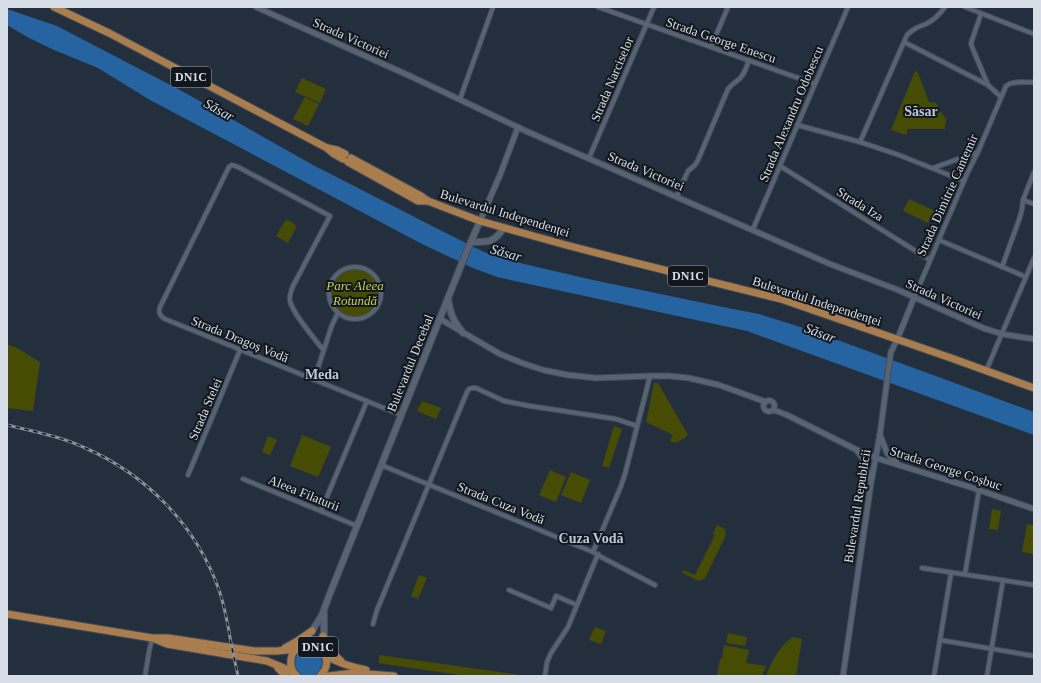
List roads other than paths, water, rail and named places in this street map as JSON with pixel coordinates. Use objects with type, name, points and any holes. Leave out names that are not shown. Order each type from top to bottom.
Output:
[{"type":"main road","name":"Bulevardul Independenței","points":[[54,7],[103,30],[327,148],[337,150],[347,158],[418,201],[428,201],[480,221],[628,261],[781,299],[1034,388]]},
{"type":"main road","name":"Bulevardul Decebal","points":[[299,647],[312,631],[322,615],[461,265],[480,221]]},
{"type":"main road","points":[[471,242],[490,241],[500,234],[504,227]]},
{"type":"main road","points":[[448,299],[451,315],[463,333]]},
{"type":"main road","name":"Bulevardul Decebal","points":[[324,608],[324,654]]},
{"type":"main road","name":"DN1C","points":[[7,614],[152,638],[168,638],[254,651],[277,651],[307,644],[314,645],[320,648],[326,661],[326,667],[320,676]]},
{"type":"main road","points":[[277,651],[299,640],[312,631]]},
{"type":"main road","points":[[323,636],[327,645],[346,672]]},
{"type":"main road","name":"DN1C","points":[[152,638],[167,644],[260,659],[295,674]]},
{"type":"main road","name":"DN1C","points":[[295,674],[291,667],[291,657],[293,652],[299,647]]},
{"type":"main road","name":"DN1C","points":[[324,654],[338,662],[346,672],[383,674]]},
{"type":"main road","points":[[273,664],[286,676]]},
{"type":"main road","name":"DN1C","points":[[328,676],[362,669],[394,676]]},
{"type":"street","name":"Strada Victoriei","points":[[256,7],[410,76],[518,127],[752,230],[898,290],[982,328],[1002,334],[1034,339]]},
{"type":"street","points":[[460,100],[493,7]]},
{"type":"street","name":"Strada George Enescu","points":[[598,7],[815,84]]},
{"type":"street","name":"Strada Narciselor","points":[[588,158],[654,7]]},
{"type":"street","points":[[711,47],[728,7]]},
{"type":"street","name":"Strada Alexandru Odobescu","points":[[752,230],[848,7]]},
{"type":"street","points":[[860,142],[907,35],[912,30],[935,18],[945,7]]},
{"type":"street","points":[[965,7],[1034,34]]},
{"type":"street","points":[[981,14],[971,43],[988,85]]},
{"type":"street","points":[[904,42],[988,85],[1001,96]]},
{"type":"street","points":[[677,196],[688,171],[698,160],[728,90],[732,83],[738,81],[742,76],[749,60]]},
{"type":"street","name":"Strada Dimitrie Cantemir","points":[[897,340],[930,260],[1006,86],[1013,82],[1034,82]]},
{"type":"street","points":[[797,125],[860,142],[933,168],[964,181]]},
{"type":"street","name":"Bulevardul Decebal","points":[[480,221],[500,175],[518,127]]},
{"type":"street","points":[[933,168],[978,152]]},
{"type":"street","name":"Strada Dragoș Vodă","points":[[324,350],[295,312],[290,301],[290,295],[293,286],[330,216],[232,165],[227,169],[160,308],[160,314],[165,319],[401,415]]},
{"type":"street","name":"Strada Iza","points":[[780,166],[930,260]]},
{"type":"street","points":[[1002,267],[1021,213],[1023,200],[1034,172]]},
{"type":"street","points":[[1023,200],[1034,204]]},
{"type":"street","points":[[939,240],[1026,277]]},
{"type":"street","points":[[986,371],[1034,258]]},
{"type":"street","points":[[356,266],[372,272],[378,279],[382,291],[381,300],[374,311],[368,316],[356,319],[346,317],[338,313],[331,303],[329,294],[331,282],[336,274],[347,268],[356,266]]},
{"type":"street","points":[[314,380],[332,325],[338,313]]},
{"type":"street","name":"Strada George Coșbuc","points":[[440,319],[508,358],[529,366],[555,373],[596,378],[650,376],[679,377],[699,380],[728,388],[765,404]]},
{"type":"street","name":"Bulevardul Republicii","points":[[843,676],[871,483],[880,434],[890,358],[891,352],[897,340]]},
{"type":"street","name":"Strada Stelei","points":[[188,475],[240,350]]},
{"type":"street","points":[[593,552],[621,486],[650,376]]},
{"type":"street","points":[[373,624],[377,610],[469,389],[476,388],[494,397],[511,402],[616,419],[637,426]]},
{"type":"street","name":"Strada George Coșbuc","points":[[765,404],[768,401],[772,402],[774,408],[854,449],[876,458],[1034,509]]},
{"type":"street","points":[[320,511],[367,402]]},
{"type":"street","name":"Strada George Coșbuc","points":[[765,404],[765,409],[767,411],[771,412],[774,408]]},
{"type":"street","points":[[880,434],[888,453],[898,464]]},
{"type":"street","points":[[854,449],[860,454],[868,468],[871,483]]},
{"type":"street","name":"Strada Cuza Vodă","points":[[381,465],[598,554],[656,585]]},
{"type":"street","name":"Aleea Filaturii","points":[[243,479],[357,526]]},
{"type":"street","points":[[965,574],[979,490]]},
{"type":"street","points":[[545,676],[547,662],[551,652],[568,627],[576,604],[598,554]]},
{"type":"street","points":[[922,568],[1034,585]]},
{"type":"street","points":[[934,676],[951,572]]},
{"type":"street","points":[[987,676],[1003,580]]},
{"type":"street","points":[[509,590],[551,608],[556,596],[576,604]]},
{"type":"street","points":[[145,676],[152,638]]},
{"type":"street","points":[[940,640],[1034,656]]},
{"type":"water","points":[[7,9],[57,26],[180,90],[313,165],[494,256],[593,280],[759,314],[813,331],[1034,412],[1034,435],[747,331],[497,277],[473,268],[422,244],[150,100],[98,68],[29,38],[7,25]]},
{"type":"water","points":[[308,649],[318,653],[322,663],[318,673],[308,677],[298,673],[294,663],[298,653]]},
{"type":"railway","points":[[7,425],[65,440],[106,458],[148,487],[166,504],[197,544],[209,566],[222,600],[238,676]]},
{"type":"district","name":"Săsar","points":[[921,111]]},
{"type":"district","name":"Meda","points":[[322,374]]},
{"type":"district","name":"Cuza Vodă","points":[[591,538]]},
{"type":"park label","name":"Parc Aleea Rotundă","points":[[355,292]]}]
